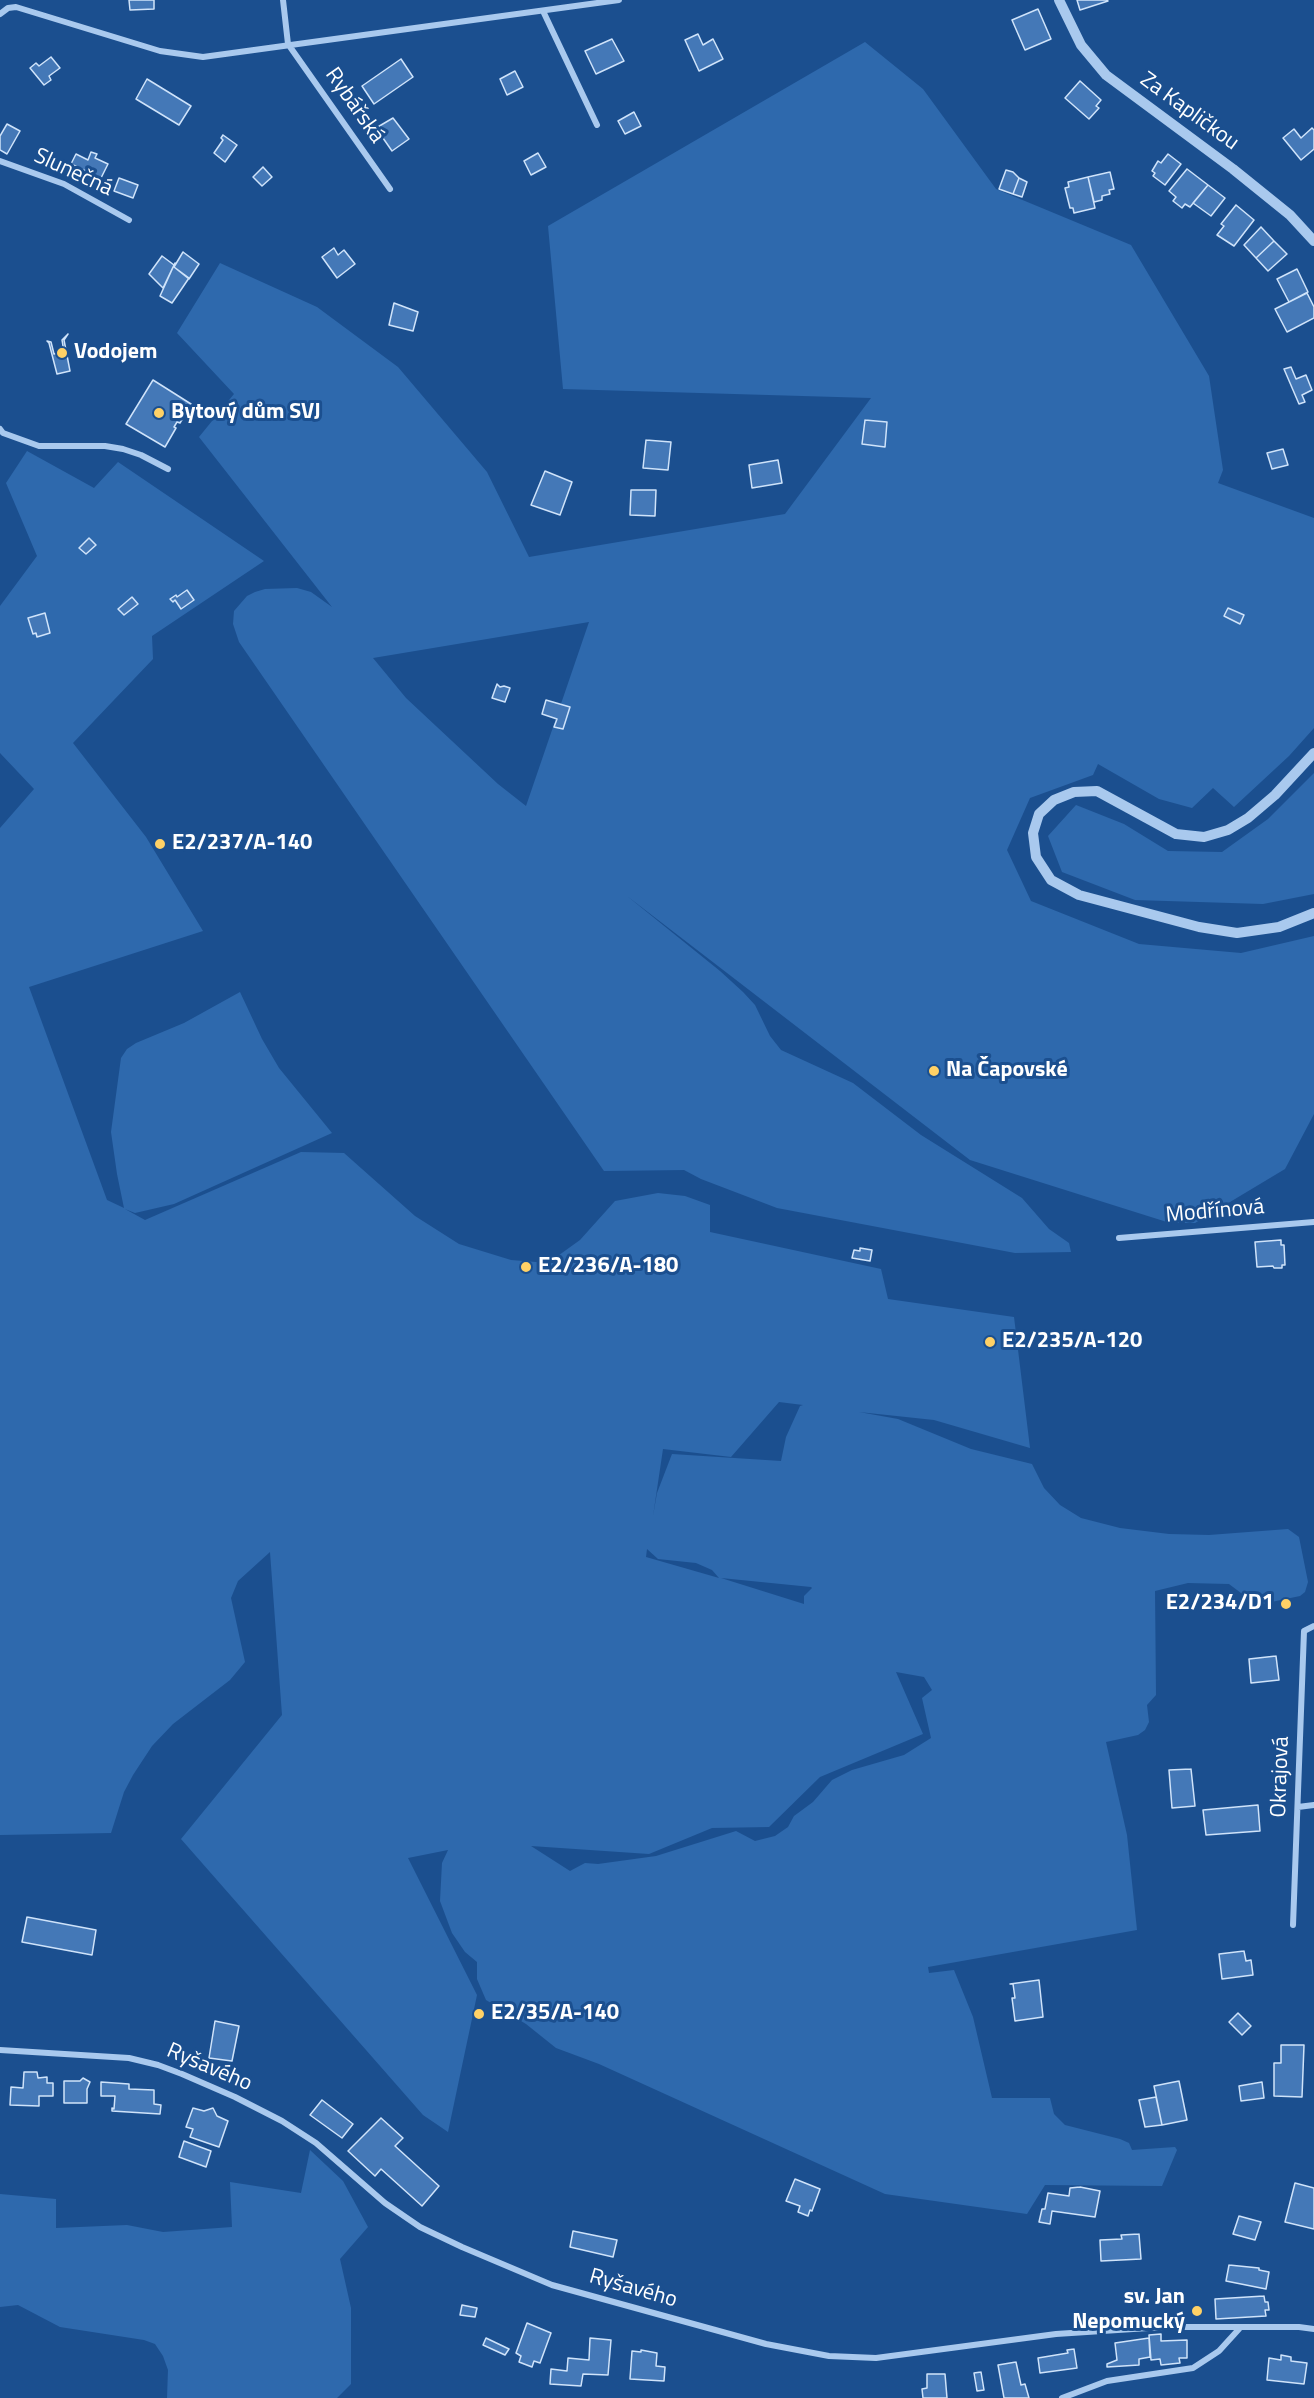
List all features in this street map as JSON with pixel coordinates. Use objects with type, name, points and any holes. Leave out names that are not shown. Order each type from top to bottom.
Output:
[{"type":"street","name":"Rybářská","points":[[283,0],[288,44],[390,189]]},
{"type":"street","name":"Rybářská","points":[[16,4],[174,55],[203,57],[619,0]]},
{"type":"street","name":"Za Kapličkou","points":[[1059,0],[1081,45],[1106,75],[1233,169],[1290,215],[1314,241]]},
{"type":"street","points":[[0,14],[16,4]]},
{"type":"street","points":[[543,11],[597,125]]},
{"type":"street","name":"Slunečná","points":[[0,161],[64,184],[129,220]]},
{"type":"street","points":[[0,429],[3,433],[39,446],[105,446],[123,449],[141,455],[168,469]]},
{"type":"street","points":[[1314,753],[1275,795],[1248,819],[1228,830],[1204,837],[1176,834],[1097,791],[1074,792],[1054,800],[1039,814],[1033,833],[1036,857],[1051,880],[1079,895],[1199,927],[1237,933],[1279,927],[1314,913]]},
{"type":"street","name":"Modřínová","points":[[1119,1238],[1314,1222]]},
{"type":"street","name":"Okrajová","points":[[1293,1925],[1305,1631],[1314,1626]]},
{"type":"street","points":[[1298,1807],[1314,1805]]},
{"type":"street","name":"Ryšavého","points":[[0,2050],[129,2058],[182,2074],[282,2121],[316,2144],[385,2203],[420,2227],[462,2247],[552,2285],[766,2344],[829,2356],[876,2358],[1056,2334],[1164,2327],[1314,2329]]},
{"type":"street","points":[[1062,2398],[1107,2381],[1193,2368],[1219,2351],[1239,2329]]},
{"type":"shaded area","points":[[865,42],[923,89],[996,189],[1131,245],[1209,376],[1223,470],[1218,483],[1314,518],[1314,728],[1289,756],[1234,807],[1213,788],[1192,808],[1159,799],[1098,764],[1093,775],[1030,798],[1007,850],[1031,901],[1139,944],[1241,953],[1314,936],[1314,1114],[1285,1169],[1195,1223],[1170,1223],[970,1160],[627,896],[743,992],[755,1005],[770,1036],[781,1050],[853,1083],[921,1135],[1022,1198],[1049,1229],[1069,1243],[1071,1252],[1015,1253],[777,1208],[701,1179],[684,1170],[604,1171],[239,642],[233,624],[234,611],[247,596],[255,592],[265,589],[297,588],[311,592],[332,607],[199,437],[234,394],[177,333],[220,263],[317,307],[398,367],[487,472],[529,557],[785,514],[871,398],[563,389],[548,226]],"holes":[[[589,622],[526,806],[498,784],[406,698],[373,658]]]},
{"type":"shaded area","points":[[27,451],[94,488],[118,462],[264,561],[152,636],[153,659],[73,743],[146,837],[203,931],[29,987],[107,1200],[124,1208],[111,1132],[121,1058],[127,1049],[136,1043],[184,1023],[240,992],[262,1039],[279,1068],[332,1133],[174,1204],[135,1213],[125,1209],[145,1220],[301,1152],[344,1153],[415,1216],[459,1244],[511,1260],[548,1263],[580,1240],[615,1201],[658,1193],[685,1196],[710,1205],[710,1232],[881,1269],[888,1299],[1014,1317],[1030,1448],[934,1420],[859,1412],[898,1419],[971,1449],[1032,1464],[1044,1488],[1060,1505],[1081,1518],[1120,1528],[1169,1534],[1209,1535],[1288,1529],[1299,1537],[1308,1582],[1305,1592],[1300,1596],[1257,1605],[1229,1584],[1188,1583],[1155,1591],[1156,1695],[1147,1705],[1149,1722],[1145,1730],[1138,1735],[1106,1742],[1127,1835],[1137,1930],[928,1967],[929,1973],[954,1970],[973,2017],[992,2098],[1050,2098],[1054,2114],[1065,2125],[1120,2139],[1129,2143],[1132,2150],[1175,2147],[1177,2150],[1162,2186],[1045,2185],[1027,2214],[885,2194],[599,2064],[556,2048],[526,2024],[486,2000],[477,1979],[477,1962],[465,1952],[452,1933],[440,1901],[442,1863],[448,1850],[408,1858],[477,1995],[448,2132],[423,2115],[181,1839],[282,1715],[270,1552],[238,1581],[231,1598],[245,1662],[230,1680],[173,1724],[152,1746],[124,1792],[111,1833],[0,1835],[0,828],[34,789],[0,753],[0,606],[37,556],[6,483]],"holes":[[[779,1402],[803,1405],[800,1406],[786,1437],[781,1461],[672,1454],[657,1493],[653,1516],[663,1449],[731,1457]],[[647,1549],[658,1559],[696,1563],[712,1570],[719,1578],[646,1557]],[[721,1578],[811,1587],[804,1596],[804,1604]],[[896,1672],[924,1677],[932,1690],[922,1698],[931,1738],[904,1755],[852,1770],[832,1780],[813,1802],[794,1816],[788,1827],[775,1836],[755,1841],[736,1831],[656,1856],[598,1864],[585,1863],[570,1871],[531,1846],[649,1854],[712,1828],[769,1827],[820,1777],[923,1734]]]},
{"type":"shaded area","points":[[1314,773],[1314,894],[1263,904],[1135,900],[1062,872],[1048,836],[1076,805],[1124,824],[1168,851],[1222,852],[1268,819]]},
{"type":"shaded area","points":[[310,2150],[343,2181],[368,2227],[340,2259],[351,2308],[351,2384],[337,2398],[167,2398],[168,2370],[155,2344],[144,2340],[60,2327],[18,2305],[0,2307],[0,2194],[56,2199],[56,2228],[127,2225],[163,2232],[232,2227],[230,2182],[301,2193]]},
{"type":"building","points":[[129,0],[154,0],[154,9],[130,10]]},
{"type":"building","points":[[1077,0],[1107,0],[1108,1],[1080,10]]},
{"type":"building","points":[[1038,9],[1051,39],[1025,50],[1012,20]]},
{"type":"building","points":[[698,34],[703,45],[713,39],[723,59],[699,71],[685,40]]},
{"type":"building","points":[[612,39],[624,61],[596,74],[585,51]]},
{"type":"building","points":[[51,57],[60,68],[49,76],[51,80],[44,85],[30,68],[36,63],[39,66]]},
{"type":"building","points":[[401,59],[413,77],[374,104],[362,86]]},
{"type":"building","points":[[515,71],[523,87],[507,95],[500,79]]},
{"type":"building","points":[[147,79],[191,106],[179,125],[136,99]]},
{"type":"building","points":[[1080,81],[1101,100],[1096,106],[1099,108],[1089,119],[1065,98]]},
{"type":"building","points":[[634,112],[641,126],[625,134],[618,121]]},
{"type":"building","points":[[393,118],[409,139],[392,151],[376,128]]},
{"type":"building","points":[[7,124],[20,131],[7,154],[0,150],[0,136]]},
{"type":"building","points":[[1312,128],[1314,130],[1314,149],[1301,160],[1283,138],[1294,129],[1301,138]]},
{"type":"building","points":[[223,135],[237,145],[225,162],[214,153],[223,140],[221,138]]},
{"type":"building","points":[[91,152],[97,154],[95,158],[108,164],[100,180],[71,164],[76,154],[88,160]]},
{"type":"building","points":[[538,153],[546,167],[531,175],[524,161]]},
{"type":"building","points":[[1168,154],[1181,164],[1165,185],[1153,176],[1155,173],[1152,171],[1158,161],[1161,163]]},
{"type":"building","points":[[263,167],[272,177],[262,186],[253,177]]},
{"type":"building","points":[[1187,169],[1208,185],[1190,207],[1185,204],[1182,208],[1173,201],[1176,197],[1169,191]]},
{"type":"building","points":[[1006,170],[1013,172],[1019,178],[1013,194],[999,189]]},
{"type":"building","points":[[1110,172],[1114,189],[1109,190],[1110,194],[1102,196],[1102,200],[1094,202],[1088,177]]},
{"type":"building","points":[[1088,177],[1095,208],[1074,213],[1073,208],[1070,208],[1065,188],[1069,187],[1068,182]]},
{"type":"building","points":[[119,178],[138,185],[133,198],[114,191]]},
{"type":"building","points":[[1019,178],[1027,182],[1022,197],[1013,194]]},
{"type":"building","points":[[1208,185],[1225,198],[1211,216],[1193,203]]},
{"type":"building","points":[[1236,205],[1254,220],[1234,246],[1217,235],[1224,226],[1221,224]]},
{"type":"building","points":[[1261,227],[1274,241],[1256,258],[1244,245]]},
{"type":"building","points":[[1274,241],[1287,254],[1268,271],[1256,258]]},
{"type":"building","points":[[334,248],[338,255],[344,250],[355,264],[337,278],[322,257]]},
{"type":"building","points":[[183,252],[199,264],[189,279],[174,267]]},
{"type":"building","points":[[162,256],[174,265],[163,288],[149,274]]},
{"type":"building","points":[[175,263],[174,267],[189,278],[172,303],[160,296]]},
{"type":"building","points":[[1297,269],[1308,292],[1289,302],[1277,279]]},
{"type":"building","points":[[1307,293],[1314,307],[1314,318],[1287,332],[1275,309]]},
{"type":"building","points":[[394,303],[418,312],[413,331],[389,325]]},
{"type":"building","name":"Vodojem","points":[[68,334],[64,340],[70,371],[57,374],[47,341],[51,342],[54,354],[64,352],[62,340]]},
{"type":"building","points":[[1291,367],[1296,379],[1306,375],[1312,390],[1302,395],[1305,402],[1299,404],[1284,369]]},
{"type":"building","name":"Bytový dům SVJ","points":[[153,380],[191,404],[180,423],[177,422],[165,447],[126,424]]},
{"type":"building","points":[[865,420],[887,422],[885,447],[862,444]]},
{"type":"building","points":[[646,440],[671,442],[668,470],[643,468]]},
{"type":"building","points":[[1283,449],[1288,465],[1272,469],[1267,453]]},
{"type":"building","points":[[778,460],[782,483],[752,488],[749,465]]},
{"type":"building","points":[[545,471],[572,482],[560,515],[531,505]]},
{"type":"building","points":[[631,490],[656,490],[655,516],[630,515]]},
{"type":"building","points":[[89,538],[96,545],[86,554],[79,548]]},
{"type":"building","points":[[187,590],[194,600],[181,609],[175,600],[173,602],[170,599]]},
{"type":"building","points":[[132,597],[138,604],[124,615],[118,609]]},
{"type":"building","points":[[1228,608],[1244,615],[1240,624],[1224,616]]},
{"type":"building","points":[[45,613],[50,633],[37,637],[36,633],[33,634],[28,618]]},
{"type":"building","points":[[497,684],[500,687],[510,688],[505,702],[492,698]]},
{"type":"building","points":[[546,700],[570,707],[563,729],[554,727],[557,719],[542,714]]},
{"type":"building","points":[[1281,1240],[1281,1245],[1284,1245],[1285,1265],[1282,1265],[1282,1268],[1257,1267],[1255,1242]]},
{"type":"building","points":[[860,1248],[872,1250],[870,1261],[852,1258],[854,1250],[860,1251]]},
{"type":"building","points":[[1276,1656],[1279,1680],[1251,1683],[1249,1659]]},
{"type":"building","points":[[1191,1769],[1195,1806],[1172,1808],[1169,1770]]},
{"type":"building","points":[[1258,1805],[1260,1831],[1206,1835],[1203,1810]]},
{"type":"building","points":[[27,1917],[96,1930],[92,1955],[22,1942]]},
{"type":"building","points":[[1244,1951],[1246,1961],[1251,1960],[1253,1975],[1222,1979],[1219,1954]]},
{"type":"building","points":[[1039,1980],[1043,2017],[1015,2021],[1012,1998],[1015,1998],[1013,1984],[1010,1984]]},
{"type":"building","points":[[1238,2013],[1251,2026],[1242,2035],[1229,2022]]},
{"type":"building","points":[[215,2021],[239,2026],[232,2061],[209,2058]]},
{"type":"building","points":[[1281,2045],[1304,2045],[1302,2097],[1274,2096],[1274,2063],[1281,2063]]},
{"type":"building","points":[[24,2072],[37,2072],[38,2078],[47,2077],[47,2083],[53,2083],[53,2096],[39,2096],[39,2106],[10,2105],[11,2087],[23,2088]]},
{"type":"building","points":[[83,2078],[90,2082],[87,2089],[87,2103],[64,2103],[64,2081],[80,2081]]},
{"type":"building","points":[[1179,2081],[1187,2120],[1162,2125],[1154,2086]]},
{"type":"building","points":[[101,2082],[129,2084],[129,2089],[154,2090],[154,2104],[161,2105],[160,2114],[112,2111],[115,2096],[101,2096]]},
{"type":"building","points":[[1262,2082],[1264,2098],[1241,2101],[1239,2086]]},
{"type":"building","points":[[1156,2097],[1162,2125],[1145,2127],[1139,2100]]},
{"type":"building","points":[[322,2100],[353,2124],[342,2138],[310,2115]]},
{"type":"building","points":[[193,2108],[204,2111],[213,2108],[217,2116],[228,2121],[219,2147],[190,2137],[193,2129],[186,2127]]},
{"type":"building","points":[[381,2118],[403,2138],[395,2146],[439,2186],[422,2206],[381,2169],[375,2176],[348,2151]]},
{"type":"building","points":[[184,2141],[211,2151],[206,2167],[179,2157]]},
{"type":"building","points":[[795,2179],[820,2189],[808,2216],[798,2212],[800,2206],[786,2201]]},
{"type":"building","points":[[1295,2183],[1314,2188],[1314,2229],[1285,2222]]},
{"type":"building","points":[[1080,2187],[1100,2191],[1095,2217],[1052,2211],[1050,2224],[1039,2222],[1042,2209],[1045,2209],[1048,2193],[1069,2196],[1070,2188]]},
{"type":"building","points":[[1239,2216],[1261,2222],[1255,2240],[1233,2234]]},
{"type":"building","points":[[573,2231],[617,2240],[613,2257],[570,2247]]},
{"type":"building","points":[[1139,2234],[1141,2259],[1101,2261],[1100,2240],[1122,2239],[1121,2235]]},
{"type":"building","points":[[1229,2265],[1259,2268],[1259,2270],[1269,2272],[1266,2289],[1226,2281]]},
{"type":"building","points":[[1264,2296],[1269,2310],[1265,2310],[1266,2316],[1216,2319],[1215,2299]]},
{"type":"building","points":[[462,2305],[477,2308],[475,2317],[460,2315]]},
{"type":"building","points":[[527,2323],[551,2333],[540,2363],[534,2361],[532,2367],[519,2362],[521,2356],[516,2353]]},
{"type":"building","points":[[1161,2334],[1161,2341],[1187,2340],[1187,2358],[1179,2358],[1180,2363],[1161,2365],[1160,2359],[1151,2360],[1149,2335]]},
{"type":"building","points":[[486,2338],[509,2349],[505,2355],[483,2345]]},
{"type":"building","points":[[590,2338],[611,2340],[608,2375],[583,2374],[581,2386],[550,2384],[551,2369],[567,2371],[568,2358],[589,2360]]},
{"type":"building","points":[[1149,2338],[1150,2357],[1139,2359],[1139,2365],[1107,2367],[1107,2364],[1117,2360],[1115,2343]]},
{"type":"building","points":[[1074,2349],[1077,2368],[1040,2373],[1038,2358],[1068,2353],[1067,2350]]},
{"type":"building","points":[[641,2350],[657,2353],[656,2366],[665,2367],[664,2381],[630,2379],[632,2351],[641,2352]]},
{"type":"building","points":[[1281,2355],[1291,2357],[1291,2361],[1307,2363],[1304,2384],[1267,2380],[1269,2358],[1281,2360]]},
{"type":"building","points":[[1016,2362],[1021,2385],[1025,2384],[1029,2398],[1004,2398],[998,2365]]},
{"type":"building","points":[[981,2372],[984,2390],[977,2391],[974,2373]]},
{"type":"building","points":[[927,2374],[945,2374],[947,2398],[923,2398],[922,2389],[927,2388]]},
{"type":"place","name":"Vodojem","points":[[62,353]]},
{"type":"place","name":"Bytový dům SVJ","points":[[159,413]]},
{"type":"place","name":"E2/237/A-140","points":[[160,844]]},
{"type":"place","name":"Na Čapovské","points":[[934,1071]]},
{"type":"place","name":"E2/236/A-180","points":[[526,1267]]},
{"type":"place","name":"E2/235/A-120","points":[[990,1342]]},
{"type":"place","name":"E2/234/D1","points":[[1286,1604]]},
{"type":"place","name":"E2/35/A-140","points":[[479,2014]]},
{"type":"place","name":"sv. Jan Nepomucký","points":[[1197,2311]]}]
